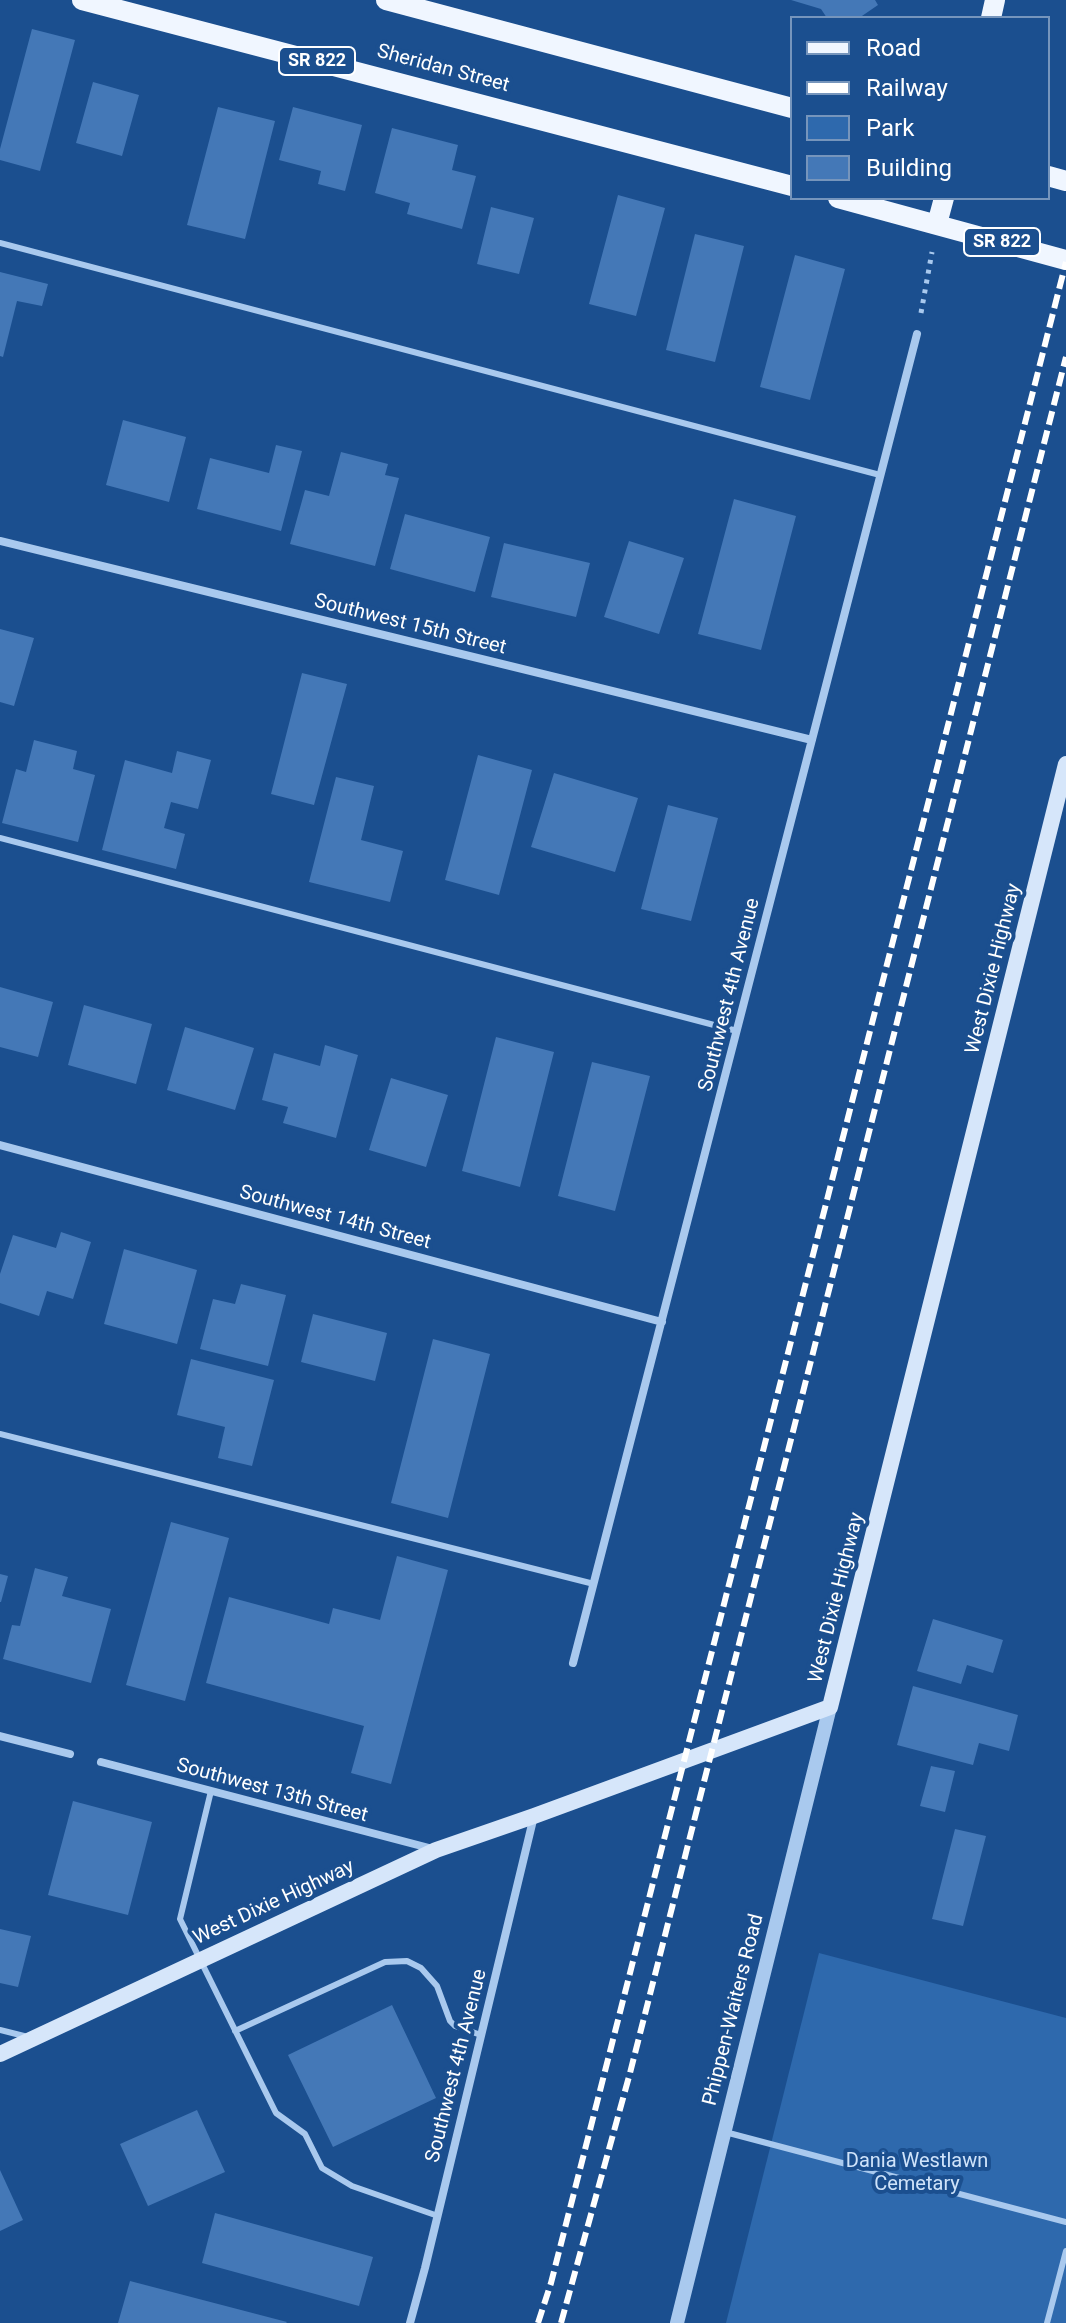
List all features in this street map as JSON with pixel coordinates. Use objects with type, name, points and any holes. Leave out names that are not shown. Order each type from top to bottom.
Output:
[{"type":"main road","name":"Sheridan Street","points":[[82,0],[790,185]]},
{"type":"main road","points":[[386,0],[790,107]]},
{"type":"main road","name":"SR 822","points":[[846,200],[1066,260]]},
{"type":"main road","points":[[937,224],[943,200]]},
{"type":"main road","name":"West Dixie Highway","points":[[0,2054],[436,1850],[830,1707],[1066,764]]},
{"type":"street","name":"Southwest 4th Avenue","points":[[573,1663],[917,334]]},
{"type":"street","name":"Southwest 15th Street","points":[[0,541],[812,740]]},
{"type":"street","name":"Southwest 14th Street","points":[[0,1145],[662,1322]]},
{"type":"street","name":"Phippen-Waiters Road","points":[[677,2323],[830,1707]]},
{"type":"street","points":[[0,1736],[70,1754]]},
{"type":"street","name":"Southwest 13th Street","points":[[101,1762],[436,1850]]},
{"type":"street","name":"Southwest 4th Avenue","points":[[410,2323],[534,1816]]},
{"type":"lane","points":[[0,243],[880,475]]},
{"type":"lane","points":[[0,838],[737,1031]]},
{"type":"lane","points":[[0,1434],[594,1584]]},
{"type":"lane","points":[[211,1791],[180,1919],[276,2113],[305,2134],[322,2168],[352,2186],[438,2216]]},
{"type":"lane","points":[[235,2031],[385,1962],[407,1961],[421,1968],[437,1986],[450,2021],[455,2026],[481,2035]]},
{"type":"lane","points":[[0,2030],[33,2039]]},
{"type":"lane","points":[[724,2132],[1066,2222]]},
{"type":"lane","points":[[1047,2323],[1066,2251]]},
{"type":"path","points":[[917,334],[937,224]]},
{"type":"green space","name":"Dania Westlawn Cemetary","points":[[819,1953],[1066,2018],[1066,2323],[726,2323]]},
{"type":"building","points":[[791,0],[875,0],[878,5],[862,16],[826,16],[821,9]]},
{"type":"building","points":[[32,29],[75,40],[40,171],[0,160],[0,149]]},
{"type":"building","points":[[93,82],[139,95],[122,156],[76,143]]},
{"type":"building","points":[[218,107],[275,121],[245,239],[187,225]]},
{"type":"building","points":[[293,107],[362,125],[345,191],[318,184],[321,171],[279,160]]},
{"type":"building","points":[[392,128],[458,145],[452,170],[476,176],[462,229],[407,214],[410,203],[375,193]]},
{"type":"building","points":[[618,195],[665,208],[636,316],[589,304]]},
{"type":"building","points":[[491,207],[534,218],[519,274],[477,264]]},
{"type":"building","points":[[695,234],[744,246],[715,362],[666,350]]},
{"type":"building","points":[[795,255],[845,269],[810,400],[760,387]]},
{"type":"building","points":[[0,272],[48,284],[42,306],[17,301],[3,357],[0,356]]},
{"type":"building","points":[[123,420],[186,437],[169,502],[106,485]]},
{"type":"building","points":[[276,445],[302,451],[281,531],[197,509],[210,458],[269,473]]},
{"type":"building","points":[[341,452],[388,464],[385,475],[399,478],[375,566],[290,544],[305,490],[329,496]]},
{"type":"building","points":[[734,499],[796,516],[761,650],[698,634]]},
{"type":"building","points":[[405,514],[490,537],[475,592],[390,569]]},
{"type":"building","points":[[629,541],[684,558],[659,634],[604,617]]},
{"type":"building","points":[[504,543],[590,563],[576,617],[491,597]]},
{"type":"building","points":[[0,629],[34,638],[14,706],[0,702]]},
{"type":"building","points":[[302,673],[347,684],[314,805],[271,794]]},
{"type":"building","points":[[34,740],[77,751],[73,769],[95,775],[78,842],[2,823],[16,769],[26,772]]},
{"type":"building","points":[[177,751],[211,760],[198,809],[171,802],[164,828],[185,834],[176,869],[102,850],[125,760],[172,773]]},
{"type":"building","points":[[478,755],[532,770],[499,895],[445,880]]},
{"type":"building","points":[[554,773],[638,798],[615,872],[531,847]]},
{"type":"building","points":[[336,777],[374,786],[361,840],[403,851],[390,902],[309,882]]},
{"type":"building","points":[[668,805],[718,818],[691,921],[641,909]]},
{"type":"building","points":[[0,987],[53,1002],[38,1057],[0,1047]]},
{"type":"building","points":[[84,1005],[152,1024],[136,1084],[68,1065]]},
{"type":"building","points":[[185,1027],[254,1048],[235,1110],[167,1090]]},
{"type":"building","points":[[496,1037],[554,1052],[520,1187],[462,1171]]},
{"type":"building","points":[[325,1045],[358,1055],[336,1138],[283,1123],[288,1107],[262,1100],[274,1053],[320,1066]]},
{"type":"building","points":[[592,1062],[650,1076],[615,1211],[558,1196]]},
{"type":"building","points":[[391,1078],[448,1095],[426,1167],[369,1150]]},
{"type":"building","points":[[61,1232],[91,1242],[73,1299],[47,1291],[39,1316],[0,1303],[0,1274],[13,1235],[56,1248]]},
{"type":"building","points":[[124,1249],[197,1270],[177,1344],[104,1324]]},
{"type":"building","points":[[241,1284],[286,1295],[268,1366],[200,1349],[213,1299],[235,1304]]},
{"type":"building","points":[[313,1314],[387,1333],[375,1381],[301,1362]]},
{"type":"building","points":[[433,1339],[490,1354],[448,1518],[391,1503]]},
{"type":"building","points":[[191,1359],[274,1380],[252,1466],[218,1458],[225,1427],[177,1415]]},
{"type":"building","points":[[171,1522],[229,1538],[185,1701],[126,1685]]},
{"type":"building","points":[[397,1556],[448,1570],[391,1784],[351,1773],[364,1726],[206,1683],[229,1597],[329,1624],[333,1608],[380,1620]]},
{"type":"building","points":[[35,1568],[68,1577],[62,1596],[111,1609],[91,1683],[3,1659],[12,1625],[20,1626]]},
{"type":"building","points":[[0,1574],[8,1576],[1,1602],[0,1602]]},
{"type":"building","points":[[933,1619],[1003,1640],[993,1673],[967,1665],[961,1684],[917,1671]]},
{"type":"building","points":[[913,1686],[1018,1715],[1009,1751],[979,1743],[973,1765],[897,1745]]},
{"type":"building","points":[[931,1766],[955,1771],[945,1812],[920,1806]]},
{"type":"building","points":[[73,1801],[152,1822],[128,1915],[48,1895]]},
{"type":"building","points":[[955,1829],[986,1836],[963,1926],[932,1919]]},
{"type":"building","points":[[0,1929],[31,1936],[18,1987],[0,1983]]},
{"type":"building","points":[[392,2005],[436,2098],[333,2147],[288,2055]]},
{"type":"building","points":[[197,2110],[225,2172],[148,2206],[120,2144]]},
{"type":"building","points":[[0,2170],[23,2220],[0,2231]]},
{"type":"building","points":[[215,2213],[373,2257],[359,2306],[202,2263]]},
{"type":"building","points":[[130,2281],[287,2322],[118,2323]]},
{"type":"railway","points":[[538,2323],[551,2283],[1066,262]]},
{"type":"railway","points":[[561,2323],[630,2073],[1066,357]]}]
